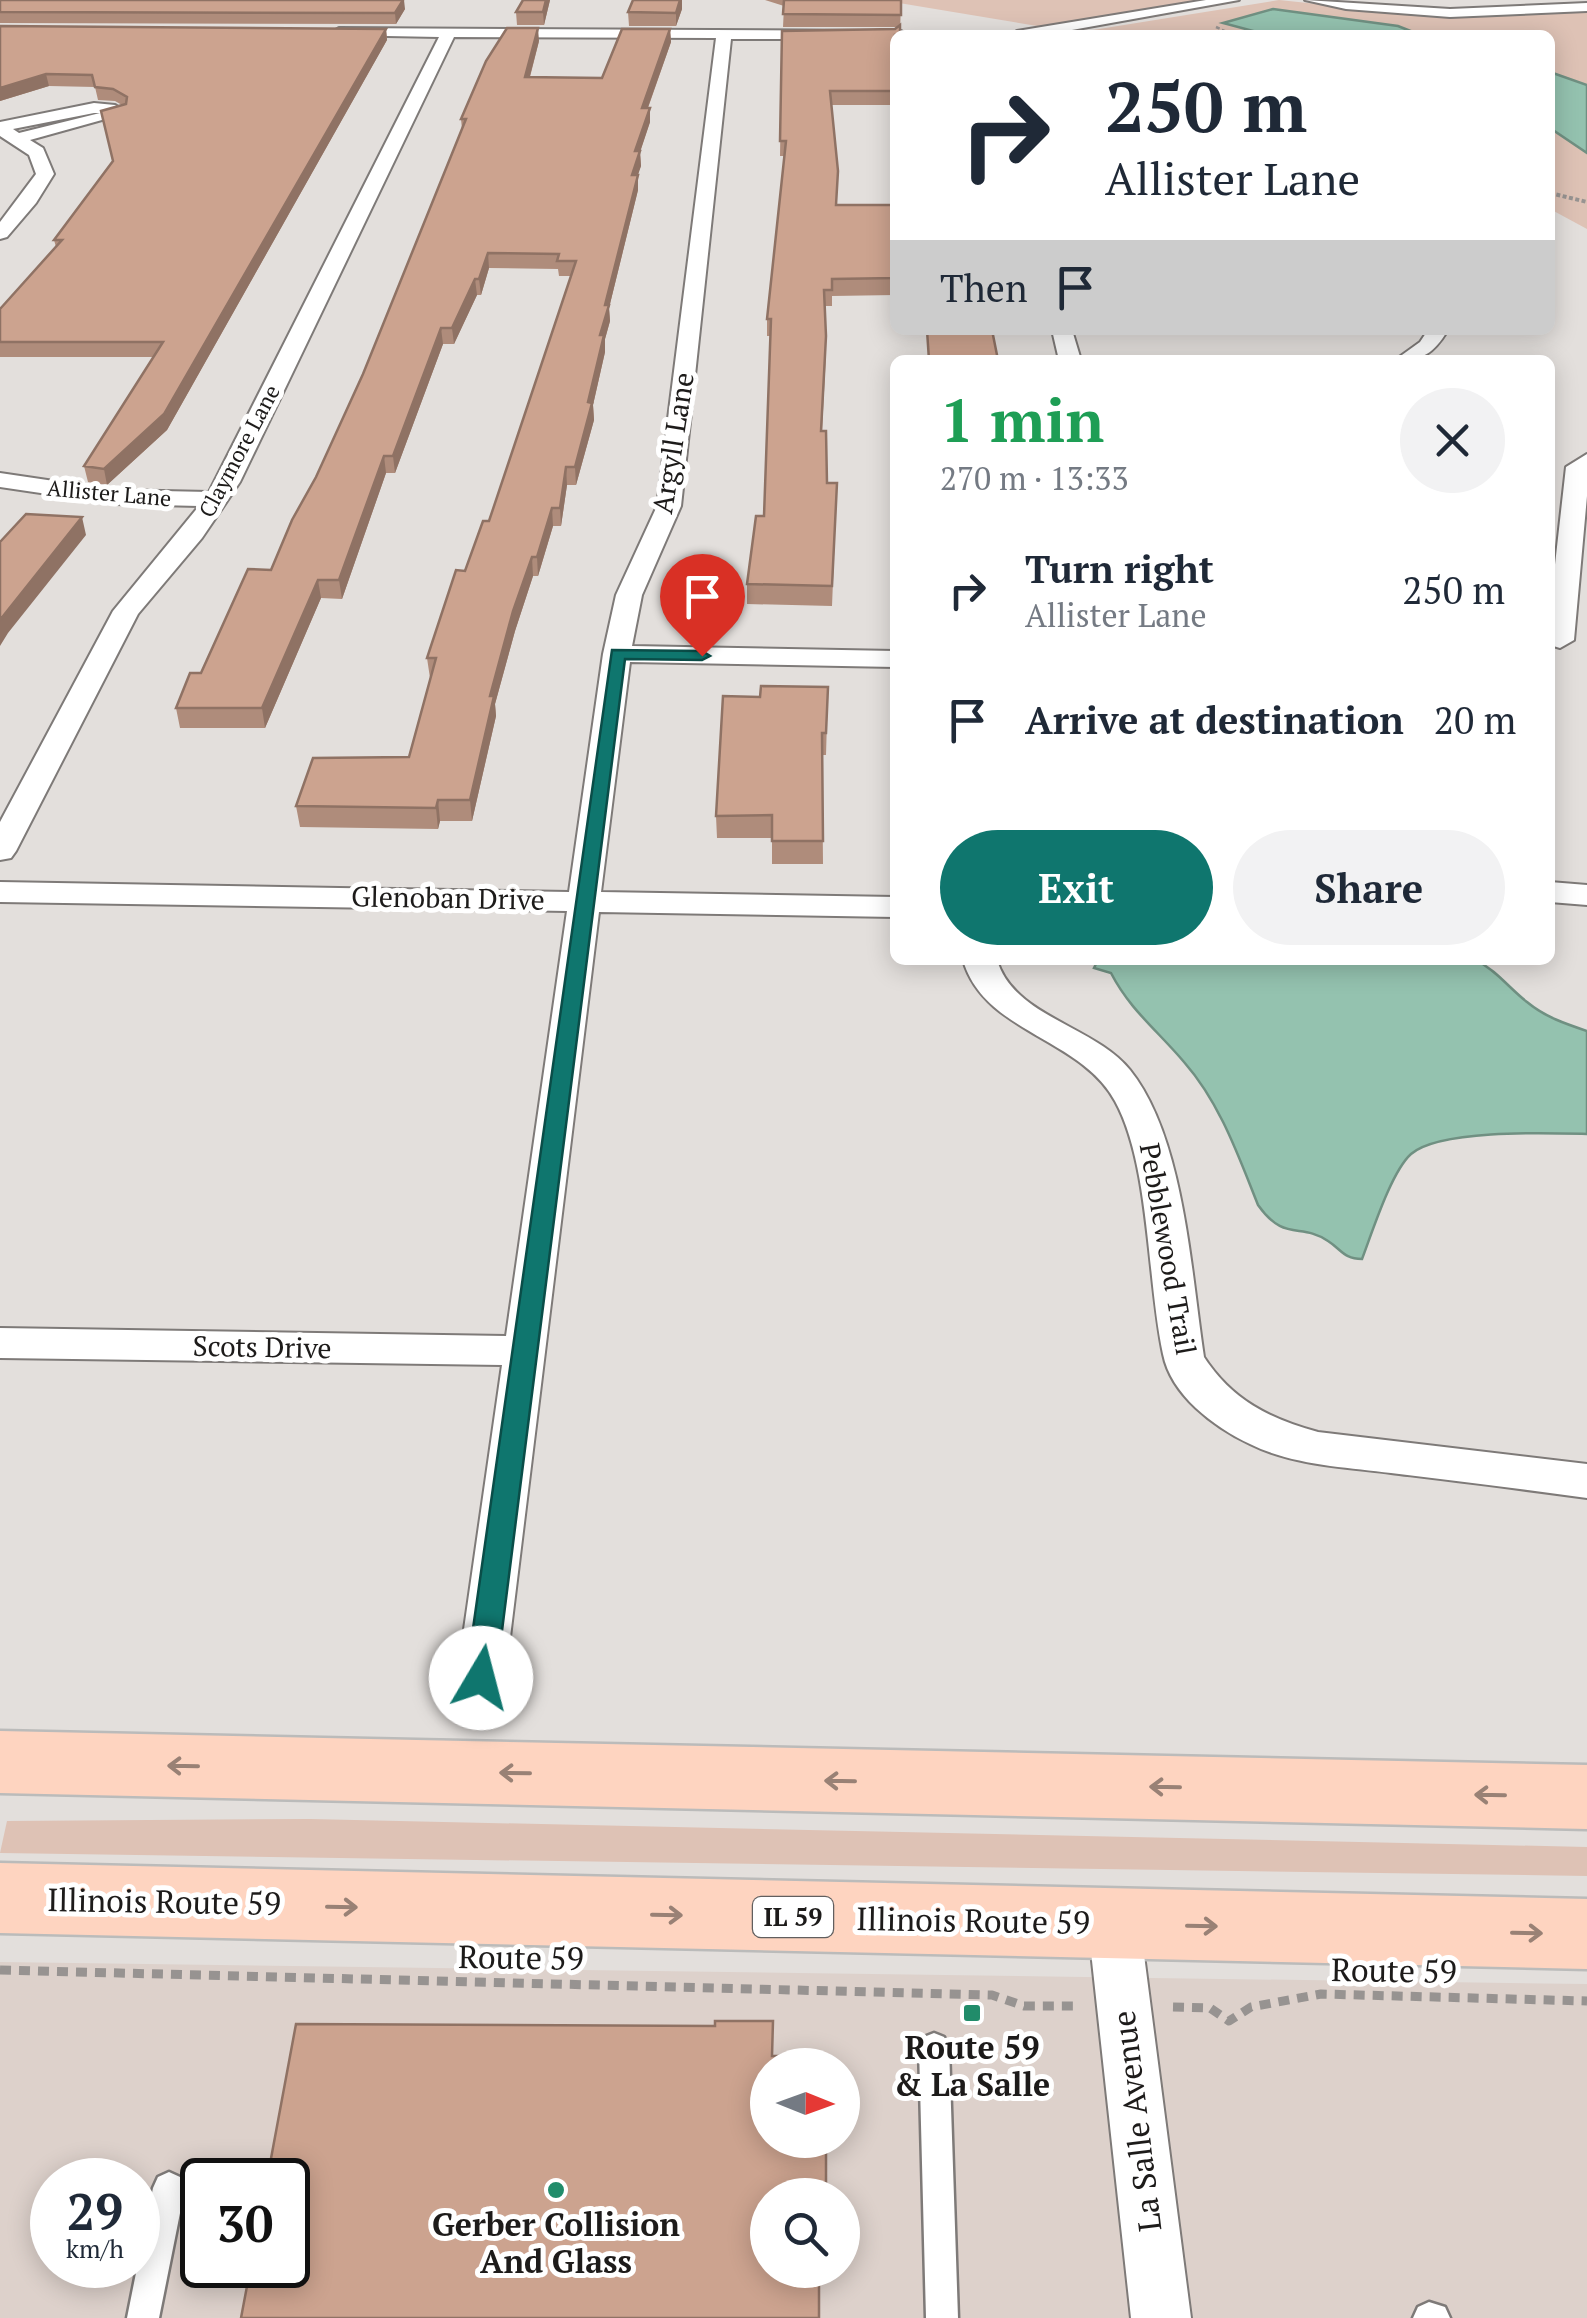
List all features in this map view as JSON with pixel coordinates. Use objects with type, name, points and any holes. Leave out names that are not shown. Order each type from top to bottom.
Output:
[{"type":"main road","points":[[0,1762],[1587,1797]]},
{"type":"main road","name":"Illinois Route 59","points":[[0,1898],[1587,1934]]},
{"type":"street","points":[[1048,30],[1232,0]]},
{"type":"street","points":[[1312,0],[1434,14],[1524,13],[1587,7]]},
{"type":"street","points":[[312,32],[890,35]]},
{"type":"street","name":"Claymore Lane","points":[[0,851],[126,611],[218,499],[449,32]]},
{"type":"street","name":"Argyll Lane","points":[[481,1678],[618,654],[630,595],[669,506],[724,34]]},
{"type":"street","points":[[0,128],[94,108],[119,113],[19,138]]},
{"type":"street","points":[[0,128],[38,152],[44,174],[30,199],[0,233]]},
{"type":"street","points":[[1414,355],[1428,346],[1435,335]]},
{"type":"street","points":[[1566,641],[1578,466],[1587,461]]},
{"type":"street","name":"Allister Lane","points":[[0,480],[98,496],[218,499]]},
{"type":"street","points":[[618,654],[890,659]]},
{"type":"street","name":"Glenoban Drive","points":[[0,892],[890,907]]},
{"type":"street","points":[[1555,892],[1587,895]]},
{"type":"street","name":"Pebblewood Trail","points":[[981,965],[986,982],[1001,998],[1074,1039],[1103,1061],[1142,1114],[1151,1143],[1184,1359],[1206,1393],[1223,1408],[1267,1434],[1318,1448],[1587,1481]]},
{"type":"street","name":"Scots Drive","points":[[0,1343],[525,1351]]},
{"type":"street","name":"La Salle Avenue","points":[[1114,1924],[1160,2318]]},
{"type":"lane","points":[[934,2047],[942,2318]]},
{"type":"lane","points":[[143,2318],[169,2188]]},
{"type":"path","points":[[1555,194],[1587,202]]},
{"type":"path","name":"Route 59","points":[[0,1970],[992,1994],[1024,2006],[1040,2006]]},
{"type":"path","name":"Route 59","points":[[1210,2008],[1229,2021],[1251,2006],[1321,1994],[1587,2001]]},
{"type":"shaded area","points":[[881,0],[1210,0],[1043,27]]},
{"type":"shaded area","points":[[1279,0],[1451,18],[1587,12],[1587,229],[1555,212],[1555,30],[1093,30]]},
{"type":"shaded area","points":[[1273,9],[1408,30],[1249,30],[1223,23]]},
{"type":"shaded area","points":[[1555,74],[1587,85],[1587,153],[1555,131]]},
{"type":"shaded area","points":[[1484,965],[1541,1012],[1587,1031],[1587,1134],[1495,1134],[1425,1146],[1411,1154],[1396,1174],[1362,1259],[1351,1257],[1318,1236],[1285,1228],[1268,1217],[1258,1205],[1227,1130],[1197,1078],[1136,1009],[1111,973],[1094,968]]},
{"type":"shaded area","points":[[310,1819],[1587,1847],[1587,1876],[0,1853],[7,1821]]},
{"type":"shaded area","points":[[0,1962],[1587,1984],[1587,2318],[0,2318]]},
{"type":"building","points":[[0,0],[403,0],[395,13],[0,12]]},
{"type":"building","points":[[523,0],[546,0],[543,12],[516,12]]},
{"type":"building","points":[[633,0],[680,0],[676,13],[628,12]]},
{"type":"building","points":[[784,0],[901,0],[901,15],[783,14]]},
{"type":"building","points":[[900,25],[900,30],[890,30],[890,91],[830,91],[838,171],[836,205],[890,205],[890,278],[832,279],[832,290],[824,290],[821,431],[826,431],[827,483],[837,483],[832,586],[747,584],[756,516],[764,516],[771,319],[767,319],[786,141],[780,141],[782,31],[895,29]]},
{"type":"building","points":[[0,26],[386,29],[164,414],[104,469],[84,466],[163,342],[0,342],[0,309],[62,240],[54,240],[113,161],[101,111],[126,104],[127,97],[113,89],[95,87],[92,75],[46,74],[0,88]]},
{"type":"building","points":[[507,28],[538,28],[525,77],[602,78],[622,29],[670,29],[642,108],[650,108],[635,151],[640,151],[632,175],[638,175],[605,305],[609,305],[600,335],[604,335],[588,402],[592,403],[575,467],[566,467],[560,508],[552,508],[537,557],[532,557],[513,611],[490,696],[494,696],[470,800],[438,800],[436,808],[296,806],[313,758],[409,757],[436,658],[427,658],[456,570],[465,571],[483,521],[489,521],[576,261],[557,261],[559,254],[488,253],[479,279],[475,279],[452,328],[441,328],[393,456],[384,456],[339,580],[318,580],[262,708],[176,708],[190,673],[201,673],[248,569],[271,570],[363,374],[466,119],[461,119],[486,61]]},
{"type":"building","points":[[927,335],[993,335],[997,355],[929,355]]},
{"type":"building","points":[[26,514],[82,517],[0,620],[0,542]]},
{"type":"building","points":[[761,686],[828,687],[826,733],[822,733],[823,841],[772,841],[772,815],[716,816],[723,696],[760,697]]},
{"type":"building","name":"Gerber Collision And Glass","points":[[715,2021],[773,2021],[772,2048],[750,2048],[750,2158],[826,2158],[826,2178],[750,2178],[750,2288],[819,2288],[819,2318],[241,2318],[247,2288],[310,2288],[310,2158],[271,2158],[296,2024],[715,2026]]},
{"type":"place","name":"Route 59 & La Salle","points":[[972,2013]]},
{"type":"place","name":"Gerber Collision And Glass","points":[[556,2190]]},
{"type":"route","points":[[481,1678],[618,654],[702,656]]}]
